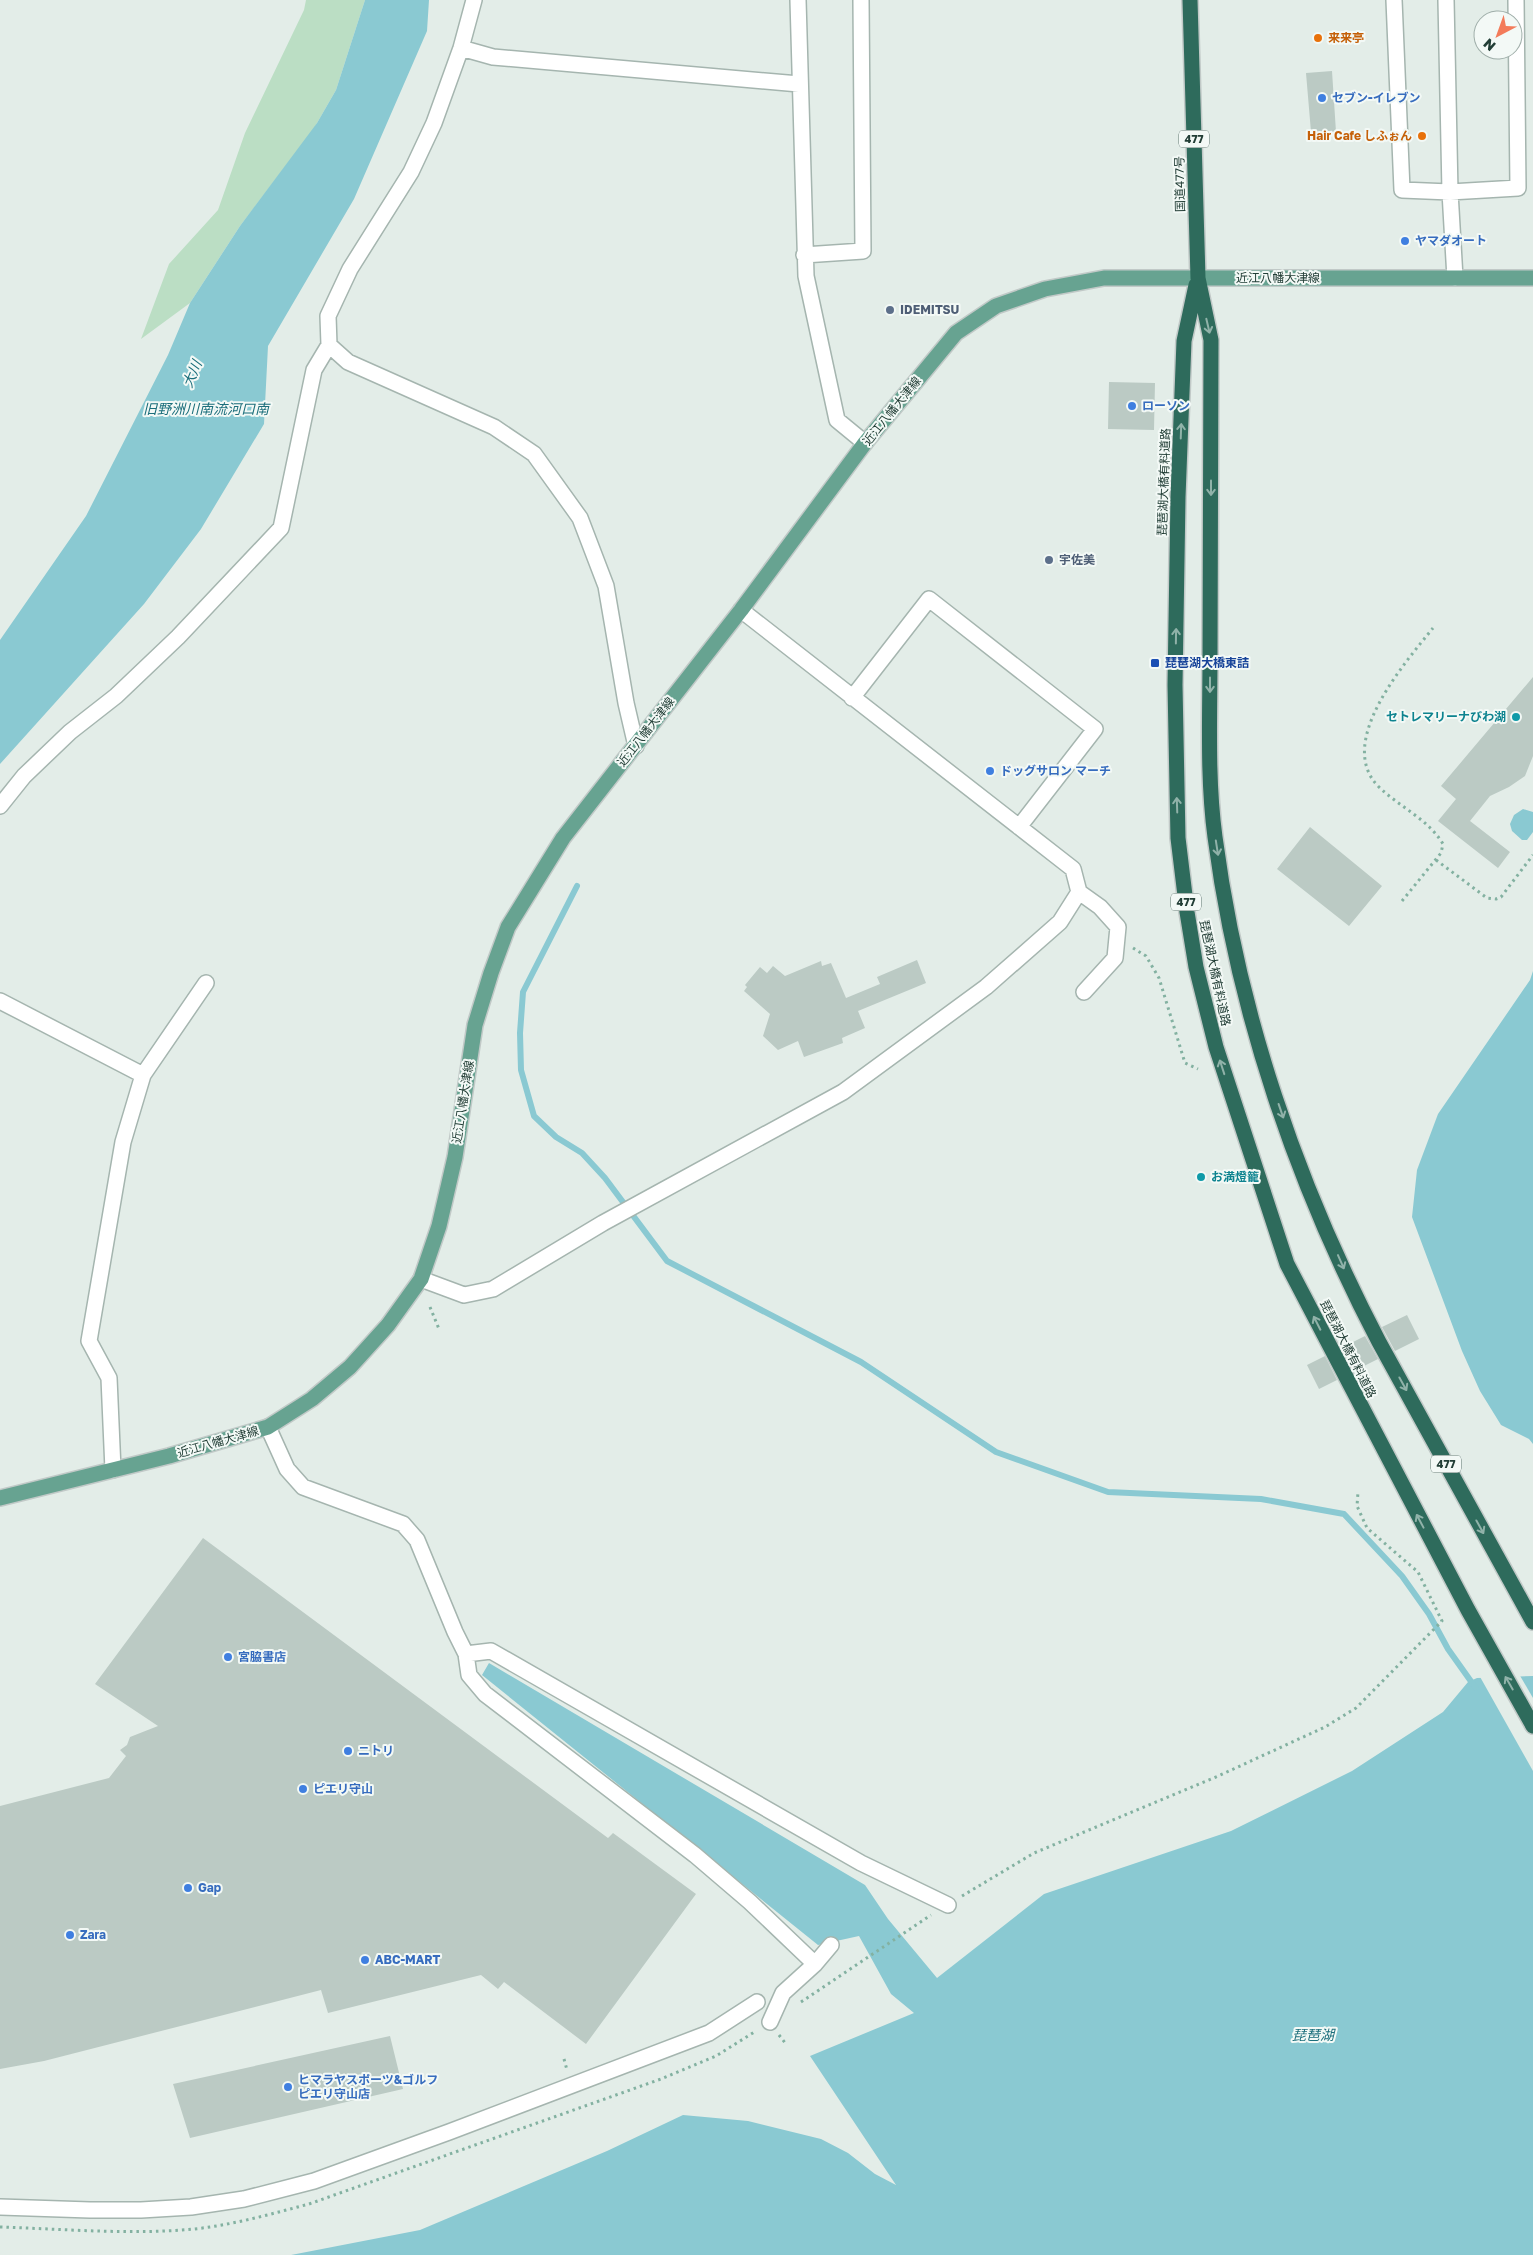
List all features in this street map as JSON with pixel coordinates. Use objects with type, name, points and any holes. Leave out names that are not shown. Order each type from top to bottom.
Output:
[{"type":"highway","name":"国道477号","points":[[1190,0],[1198,278]]},
{"type":"highway","name":"琵琶湖大橋有料道路","points":[[1198,278],[1211,340],[1210,740],[1215,835],[1230,924],[1250,1013],[1265,1065],[1295,1153],[1359,1303],[1533,1622]]},
{"type":"highway","name":"琵琶湖大橋有料道路","points":[[1198,278],[1184,341],[1178,498],[1175,685],[1178,838],[1196,967],[1216,1047],[1287,1264],[1468,1610],[1533,1726]]},
{"type":"main road","name":"近江八幡大津線","points":[[0,1498],[223,1442],[268,1427],[312,1399],[350,1367],[388,1325],[421,1279],[438,1226],[455,1157],[475,1025],[508,927],[563,838],[741,610],[865,444],[956,333],[996,306],[1045,289],[1104,278],[1533,278]]},
{"type":"street","points":[[0,806],[24,776],[70,732],[116,696],[171,643],[281,528],[314,370],[329,345],[328,316],[350,269],[411,172],[434,123],[460,48],[474,0]]},
{"type":"street","points":[[798,0],[806,276],[837,420],[865,444]]},
{"type":"street","points":[[804,255],[863,251],[861,0]]},
{"type":"street","points":[[1394,0],[1402,190],[1450,192],[1518,188],[1516,0]]},
{"type":"street","points":[[1446,0],[1450,192],[1455,278]]},
{"type":"street","points":[[460,48],[493,57],[799,84]]},
{"type":"street","points":[[329,345],[348,362],[494,427],[534,454],[580,518],[606,586],[626,703],[636,746]]},
{"type":"street","points":[[852,698],[929,599],[1095,729],[1020,827]]},
{"type":"street","points":[[421,1279],[464,1295],[493,1289],[646,1199],[843,1092],[986,987],[1060,922],[1078,892],[1073,868],[741,610]]},
{"type":"street","points":[[1078,892],[1100,907],[1118,928],[1115,958],[1084,992]]},
{"type":"street","points":[[113,1470],[109,1378],[89,1341],[123,1142],[143,1075],[206,983]]},
{"type":"street","points":[[0,1001],[143,1075]]},
{"type":"street","points":[[268,1427],[287,1469],[303,1486],[403,1524],[417,1540],[466,1654],[469,1675],[485,1694],[694,1855],[750,1902],[815,1964]]},
{"type":"street","points":[[466,1654],[491,1651],[861,1863],[948,1905]]},
{"type":"street","points":[[770,2022],[783,1993],[815,1964],[831,1945]]},
{"type":"street","points":[[0,2207],[141,2210],[191,2207],[244,2199],[314,2180],[449,2132],[709,2032],[757,2002]]},
{"type":"path","points":[[1402,901],[1436,860],[1444,844],[1440,837],[1379,788],[1369,774],[1366,758],[1367,730],[1381,698],[1433,628]]},
{"type":"path","points":[[1436,860],[1487,898],[1496,899],[1501,897],[1533,855]]},
{"type":"path","points":[[1126,944],[1146,956],[1159,978],[1185,1063],[1198,1069]]},
{"type":"path","points":[[430,1307],[439,1329]]},
{"type":"path","points":[[1358,1492],[1357,1506],[1367,1528],[1418,1572],[1442,1621],[1429,1634]]},
{"type":"green space","points":[[306,0],[365,0],[336,90],[313,130],[240,226],[190,303],[141,339],[169,264],[218,210],[245,133],[304,10]]},
{"type":"water","name":"旧野洲川南流河口南","points":[[365,0],[429,0],[427,31],[354,199],[268,346],[264,424],[201,529],[144,604],[0,764],[0,640],[86,516],[168,355],[190,303],[240,226],[317,123],[336,90]]},
{"type":"water","points":[[1523,809],[1533,812],[1533,832],[1527,840],[1522,840],[1512,831],[1510,824],[1514,815]]},
{"type":"water","points":[[1533,971],[1533,1444],[1529,1439],[1501,1425],[1480,1391],[1462,1351],[1412,1217],[1417,1170],[1438,1114],[1530,980]]},
{"type":"water","name":"琵琶湖","points":[[489,1663],[865,1885],[888,1919],[937,1978],[1044,1894],[1231,1831],[1352,1771],[1443,1712],[1468,1682],[1477,1678],[1533,1676],[1533,2255],[291,2255],[420,2230],[607,2151],[683,2115],[748,2121],[821,2139],[848,2153],[875,2174],[896,2185],[810,2056],[914,2013],[891,1994],[859,1936],[818,1945],[482,1675]]},
{"type":"pier","points":[[1519,1674],[1533,1698],[1533,1771],[1479,1675]]},
{"type":"building","points":[[1332,71],[1336,132],[1311,132],[1306,73]]},
{"type":"building","name":"ローソン","points":[[1109,382],[1155,383],[1154,430],[1108,429]]},
{"type":"building","name":"セトレマリーナびわ湖","points":[[1533,677],[1533,756],[1525,776],[1509,787],[1490,796],[1470,821],[1510,852],[1498,868],[1438,821],[1456,799],[1441,786]]},
{"type":"building","points":[[1310,827],[1382,886],[1349,926],[1277,869]]},
{"type":"building","points":[[917,960],[926,983],[858,1011],[865,1028],[842,1038],[843,1043],[804,1057],[798,1041],[778,1050],[763,1036],[770,1014],[744,991],[747,987],[745,985],[760,967],[767,973],[773,966],[785,976],[821,961],[822,966],[831,963],[846,998],[880,984],[877,977]]},
{"type":"building","points":[[1407,1315],[1419,1339],[1395,1351],[1382,1327]]},
{"type":"building","points":[[1365,1336],[1378,1359],[1354,1371],[1341,1348]]},
{"type":"building","points":[[1325,1356],[1337,1380],[1319,1389],[1307,1365]]},
{"type":"building","name":"ピエリ守山","points":[[203,1538],[608,1838],[613,1833],[696,1894],[586,2044],[504,1982],[498,1989],[481,1975],[328,2013],[321,1990],[44,2061],[0,2069],[0,1806],[109,1778],[126,1756],[120,1750],[127,1745],[130,1737],[158,1726],[95,1684]]},
{"type":"building","name":"ヒマラヤスポーツ&ゴルフ ピエリ守山店","points":[[390,2036],[403,2089],[190,2138],[173,2084]]},
{"type":"waterway","points":[[577,886],[523,992],[520,1033],[521,1070],[534,1116],[556,1137],[582,1153],[605,1178],[667,1261],[861,1362],[996,1452],[1108,1492],[1261,1499],[1344,1514],[1402,1576],[1429,1614],[1448,1649],[1475,1687]]},
{"type":"place","name":"来来亭","points":[[1318,38]]},
{"type":"place","name":"セブン-イレブン","points":[[1322,98]]},
{"type":"place","name":"Hair Cafe しふぉん","points":[[1422,136]]},
{"type":"place","name":"ヤマダオート","points":[[1405,241]]},
{"type":"place","name":"IDEMITSU","points":[[890,310]]},
{"type":"place","name":"ローソン","points":[[1132,406]]},
{"type":"place","name":"宇佐美","points":[[1049,560]]},
{"type":"place","name":"琵琶湖大橋東詰","points":[[1155,663]]},
{"type":"place","name":"セトレマリーナびわ湖","points":[[1516,717]]},
{"type":"place","name":"ドッグサロン マーチ","points":[[990,771]]},
{"type":"place","name":"お満燈籠","points":[[1201,1177]]},
{"type":"place","name":"宮脇書店","points":[[228,1657]]},
{"type":"place","name":"ニトリ","points":[[348,1751]]},
{"type":"place","name":"ピエリ守山","points":[[303,1789]]},
{"type":"place","name":"Gap","points":[[188,1888]]},
{"type":"place","name":"Zara","points":[[70,1935]]},
{"type":"place","name":"ABC-MART","points":[[365,1960]]},
{"type":"place","name":"ヒマラヤスポーツ&ゴルフ ピエリ守山店","points":[[288,2087]]},
{"type":"water label","name":"大川","points":[[192,374]]}]
